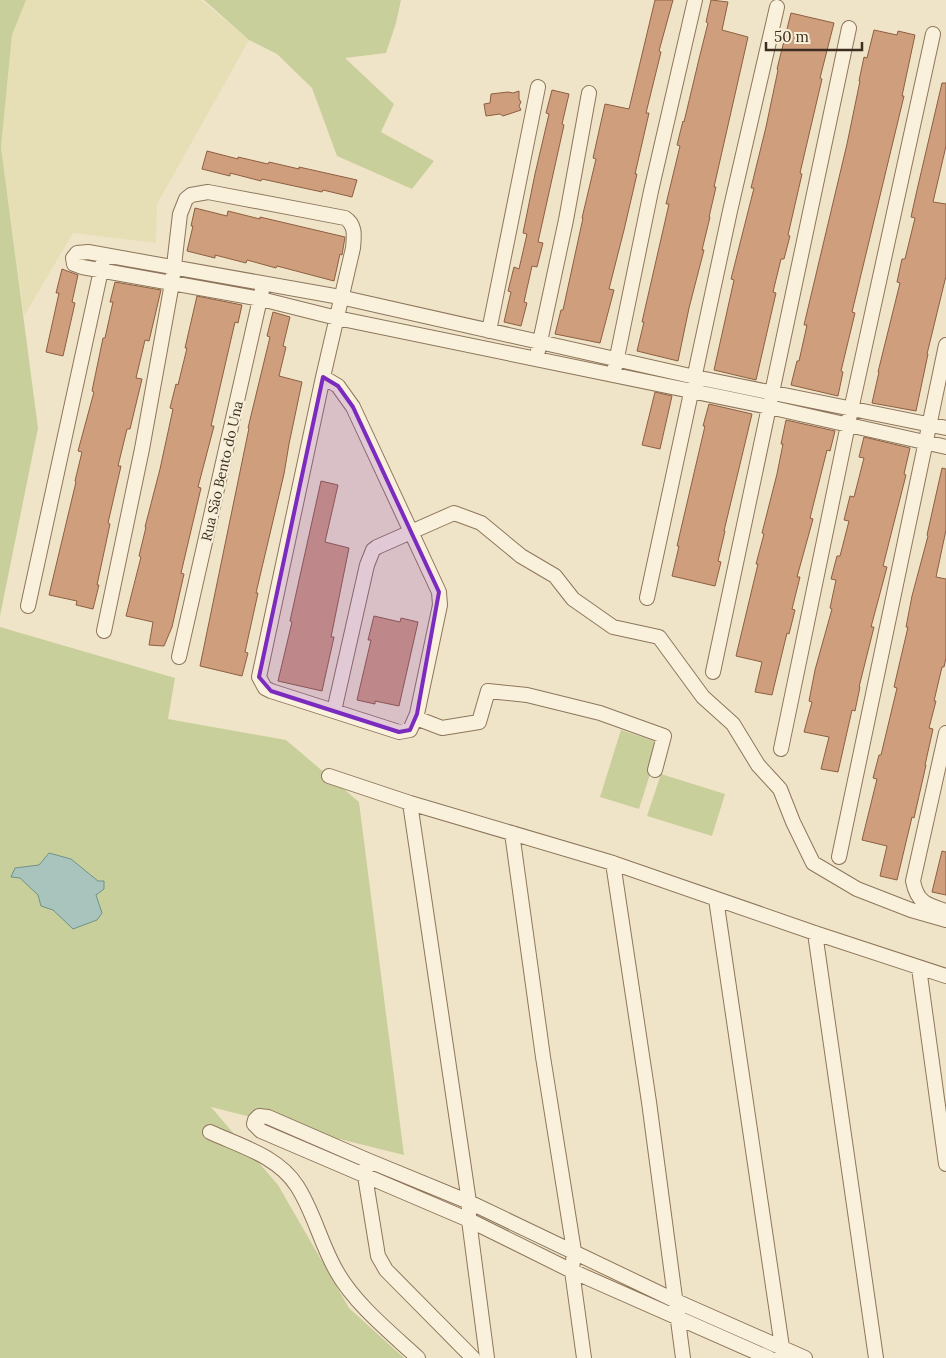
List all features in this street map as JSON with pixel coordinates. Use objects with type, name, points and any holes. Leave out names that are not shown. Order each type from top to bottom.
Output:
[{"type":"street","points":[[613,375],[650,191],[695,0]]},
{"type":"street","points":[[647,598],[777,7]]},
{"type":"street","points":[[713,672],[849,28]]},
{"type":"street","points":[[781,749],[851,410],[932,34]]},
{"type":"street","points":[[489,331],[538,86]]},
{"type":"street","points":[[537,359],[539,342],[566,220],[589,93]]},
{"type":"street","points":[[104,631],[142,449],[172,283],[180,214],[186,199],[191,195],[208,192],[345,218],[354,229],[354,238],[322,376],[259,677],[266,688],[271,691],[399,732],[410,730],[416,718],[440,605],[439,592],[353,407],[338,386],[322,376]]},
{"type":"street","points":[[946,428],[695,377],[340,297],[174,266],[103,255],[79,252],[74,255],[73,260],[77,266],[261,299],[336,318],[770,408],[946,447]]},
{"type":"street","points":[[28,606],[102,270],[103,255]]},
{"type":"street","name":"Rua São Bento do Una","points":[[179,658],[263,284]]},
{"type":"street","points":[[839,857],[946,345]]},
{"type":"street","points":[[334,711],[370,557],[377,547],[454,513],[481,523],[521,556],[555,576],[574,599],[613,627],[660,637],[703,697],[733,724],[758,765],[780,788],[793,822],[813,863],[857,889],[911,910],[946,920]]},
{"type":"street","points":[[416,718],[442,728],[479,722],[488,692],[527,695],[600,713],[664,736],[655,770]]},
{"type":"street","points":[[946,733],[913,880],[915,892],[925,903],[946,911]]},
{"type":"street","points":[[330,776],[512,834],[613,863],[946,976]]},
{"type":"street","points":[[410,802],[469,1202],[469,1220],[487,1358]]},
{"type":"street","points":[[512,834],[543,1057],[574,1251],[572,1271],[584,1358]]},
{"type":"street","points":[[613,863],[649,1102],[683,1358]]},
{"type":"street","points":[[716,899],[781,1352]]},
{"type":"street","points":[[815,933],[876,1358]]},
{"type":"street","points":[[919,968],[946,1164]]},
{"type":"street","points":[[769,1358],[572,1271],[469,1220],[261,1131],[254,1124],[255,1120],[259,1116],[268,1117],[469,1202],[781,1352],[805,1358]]},
{"type":"street","points":[[210,1132],[263,1156],[286,1173],[297,1186],[332,1263],[347,1288],[418,1358]]},
{"type":"street","points":[[367,1160],[365,1176],[378,1256],[381,1262],[386,1270],[472,1358]]},
{"type":"highlighted area","points":[[323,377],[338,386],[353,407],[439,592],[417,714],[410,730],[399,732],[271,691],[259,677]]},
{"type":"shaded area","points":[[26,0],[201,0],[249,40],[157,204],[156,243],[73,233],[24,316],[1,147],[12,35]]},
{"type":"green space","points":[[0,0],[26,0],[12,35],[1,147],[38,428],[0,616]]},
{"type":"green space","points":[[204,0],[401,0],[386,53],[345,58],[394,104],[381,132],[434,161],[412,189],[337,156],[312,88],[277,54],[249,40]]},
{"type":"green space","points":[[0,627],[175,678],[168,719],[286,740],[359,802],[404,1155],[211,1107],[278,1185],[349,1308],[404,1358],[0,1358]]},
{"type":"green space","points":[[621,730],[660,743],[639,809],[600,797]]},
{"type":"green space","points":[[661,774],[725,794],[712,836],[647,816]]},
{"type":"water","points":[[49,853],[71,859],[98,881],[104,881],[104,889],[96,895],[102,913],[97,920],[73,929],[53,910],[41,906],[38,895],[20,878],[11,877],[15,868],[39,865]]},
{"type":"building","points":[[655,0],[673,0],[659,51],[661,52],[646,113],[649,113],[635,174],[637,174],[609,289],[614,290],[600,343],[555,334],[561,310],[563,310],[596,159],[593,158],[605,104],[629,109]]},
{"type":"building","points":[[711,0],[728,2],[722,30],[748,37],[714,187],[716,187],[702,250],[704,250],[678,361],[637,351],[669,204],[666,204],[680,146],[677,145],[708,23],[706,22]]},
{"type":"building","points":[[791,13],[834,23],[800,173],[802,174],[788,235],[790,236],[784,259],[781,259],[773,292],[776,293],[756,380],[714,370],[734,280],[731,279],[754,188],[751,188]]},
{"type":"building","points":[[874,30],[897,35],[898,31],[915,35],[902,96],[904,96],[852,312],[855,313],[841,371],[843,372],[838,396],[791,385],[797,361],[799,361],[807,325],[804,325],[847,144],[864,57],[867,58]]},
{"type":"building","points":[[942,83],[946,83],[946,146],[933,202],[946,204],[946,276],[927,354],[916,411],[872,403],[900,283],[897,282],[902,259],[905,259],[915,218],[911,217]]},
{"type":"building","points":[[552,90],[569,94],[538,242],[543,243],[537,267],[532,266],[524,302],[527,303],[521,326],[504,322],[511,292],[508,291],[514,267],[519,269],[527,234],[523,233],[549,114],[546,113]]},
{"type":"building","points":[[519,91],[521,102],[519,106],[521,110],[503,116],[500,114],[486,116],[484,104],[490,103],[491,94]]},
{"type":"building","points":[[207,151],[238,159],[238,157],[268,164],[269,162],[299,169],[299,167],[357,180],[352,197],[262,179],[261,181],[230,173],[230,176],[202,169]]},
{"type":"building","points":[[195,208],[227,216],[228,211],[260,219],[260,217],[345,237],[334,281],[277,266],[276,268],[247,260],[246,263],[215,255],[215,258],[187,251]]},
{"type":"building","points":[[62,269],[78,275],[72,302],[75,303],[63,356],[46,352],[59,293],[56,293]]},
{"type":"building","points":[[115,282],[161,290],[149,341],[145,340],[136,378],[142,379],[130,429],[127,429],[118,466],[121,466],[108,523],[110,524],[93,609],[76,605],[77,601],[49,595],[76,482],[82,452],[78,451],[94,392],[92,391],[113,302],[110,302]]},
{"type":"building","points":[[197,296],[242,305],[238,323],[235,322],[211,426],[214,426],[198,487],[201,488],[181,573],[184,574],[172,627],[164,646],[149,645],[153,622],[126,616],[141,557],[139,556],[145,527],[173,409],[170,408],[187,348],[185,348]]},
{"type":"building","points":[[273,312],[290,317],[283,346],[286,347],[279,376],[302,382],[284,474],[256,593],[258,593],[245,652],[248,653],[242,676],[200,666],[248,428],[270,337],[267,336]]},
{"type":"building","points":[[655,392],[672,396],[660,449],[642,445]]},
{"type":"building","points":[[709,404],[752,414],[724,531],[718,561],[721,562],[715,586],[672,576]]},
{"type":"building","points":[[786,420],[835,431],[830,451],[827,450],[810,518],[813,519],[797,577],[800,577],[792,609],[795,610],[789,634],[787,633],[772,695],[755,692],[762,662],[736,656],[758,564],[756,564],[777,474]]},
{"type":"building","points":[[864,437],[910,448],[904,474],[906,475],[883,566],[887,567],[871,627],[874,627],[855,711],[852,710],[838,772],[821,769],[829,737],[804,732],[812,702],[809,701],[815,670],[832,609],[830,608],[836,580],[831,579],[837,556],[840,556],[849,521],[844,520],[850,496],[854,497],[864,458],[859,457]]},
{"type":"building","points":[[942,468],[946,469],[946,530],[936,577],[946,579],[946,658],[934,701],[936,701],[929,728],[933,729],[926,765],[897,880],[880,876],[887,846],[862,840],[877,779],[873,778],[879,755],[881,755],[897,688],[894,687],[908,627],[906,627],[912,596],[928,536]]},
{"type":"building","points":[[321,481],[338,485],[325,542],[349,548],[331,637],[334,637],[322,691],[278,681]]},
{"type":"building","points":[[374,616],[400,622],[401,618],[418,622],[399,706],[375,701],[375,704],[357,700],[371,640],[368,640]]},
{"type":"building","points":[[942,851],[946,852],[946,895],[932,892]]}]
